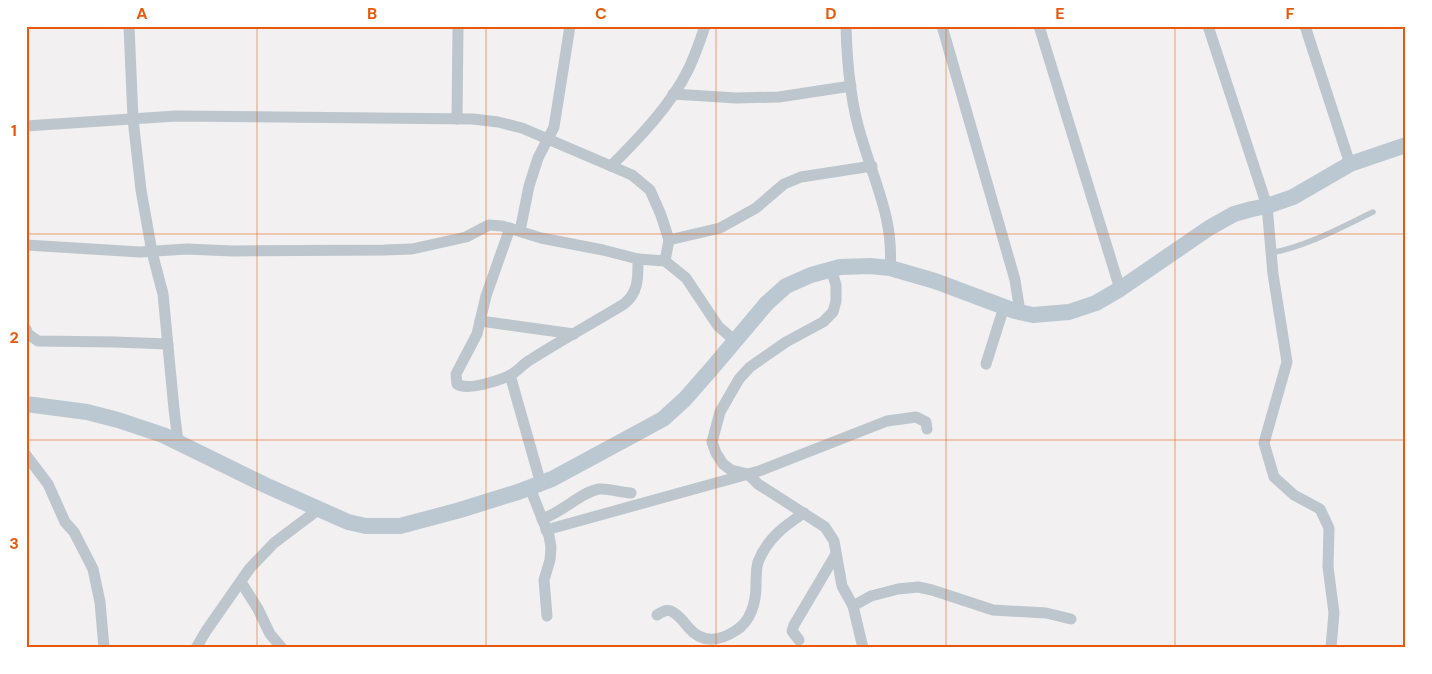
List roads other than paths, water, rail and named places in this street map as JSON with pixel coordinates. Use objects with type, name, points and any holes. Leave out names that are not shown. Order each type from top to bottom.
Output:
[{"type":"street","points":[[128,26],[133,119],[141,190],[152,252],[163,294],[178,442]]},
{"type":"street","points":[[457,118],[458,26]]},
{"type":"street","points":[[570,26],[554,128],[538,158],[515,229],[486,296],[477,334],[456,374],[456,384],[469,387],[492,382],[510,375],[529,361],[624,304],[632,297],[638,282],[638,259]]},
{"type":"street","points":[[611,166],[653,121],[673,94],[688,71],[705,26]]},
{"type":"street","points":[[846,26],[853,106],[888,219],[891,242],[890,268]]},
{"type":"street","points":[[942,26],[1015,280],[1020,312]]},
{"type":"street","points":[[1040,26],[1120,289]]},
{"type":"street","points":[[1208,26],[1267,206],[1271,253],[1287,362],[1264,443],[1274,477],[1294,495],[1320,509],[1328,528],[1328,567],[1334,613],[1331,647]]},
{"type":"street","points":[[1305,26],[1350,164]]},
{"type":"street","points":[[673,94],[736,98],[778,97],[850,86]]},
{"type":"street","points":[[26,126],[176,116],[457,118],[498,122],[522,128],[632,175],[650,190],[662,215],[669,240],[665,261]]},
{"type":"street","points":[[26,404],[87,412],[163,435],[348,522],[366,526],[400,526],[460,510],[535,486],[638,434],[663,419],[685,399],[767,303],[786,286],[811,275],[840,267],[870,266],[890,268],[935,281],[1004,307],[1032,315],[1069,312],[1096,303],[1120,289],[1209,228],[1234,214],[1293,197],[1350,164],[1406,145]]},
{"type":"street","points":[[669,240],[720,228],[756,208],[784,184],[801,177],[872,166]]},
{"type":"street","points":[[26,245],[152,252],[186,249],[271,252],[412,249],[466,237],[489,225],[515,229],[541,238],[638,259],[665,261],[686,278],[718,326],[735,341]]},
{"type":"street","points":[[831,269],[836,285],[836,301],[833,312],[823,322],[786,342],[750,367],[739,379],[720,412],[712,442],[723,464],[732,470],[748,474],[758,484],[825,527],[834,541],[842,586],[853,606],[863,648]]},
{"type":"street","points":[[986,364],[1004,307]]},
{"type":"street","points":[[480,321],[574,334]]},
{"type":"street","points":[[26,329],[28,334],[38,341],[168,344]]},
{"type":"street","points":[[510,375],[550,547],[550,560],[544,580],[547,616]]},
{"type":"street","points":[[546,530],[748,474],[795,458],[886,421],[916,417],[926,422],[927,429]]},
{"type":"street","points":[[26,455],[48,484],[65,522],[74,532],[94,568],[100,602],[104,648]]},
{"type":"street","points":[[542,518],[559,511],[596,490],[631,493]]},
{"type":"street","points":[[196,648],[206,630],[250,568],[274,543],[319,509]]},
{"type":"street","points":[[657,615],[665,610],[672,611],[700,638],[711,640],[736,631],[746,622],[754,605],[758,563],[770,539],[786,524],[804,513]]},
{"type":"street","points":[[799,640],[792,631],[794,626],[836,554]]},
{"type":"street","points":[[240,582],[258,609],[270,634],[282,648]]},
{"type":"street","points":[[853,606],[871,596],[898,588],[918,587],[940,592],[993,610],[1046,613],[1071,619]]},
{"type":"lane","points":[[1271,253],[1287,250],[1313,240],[1373,212]]}]
